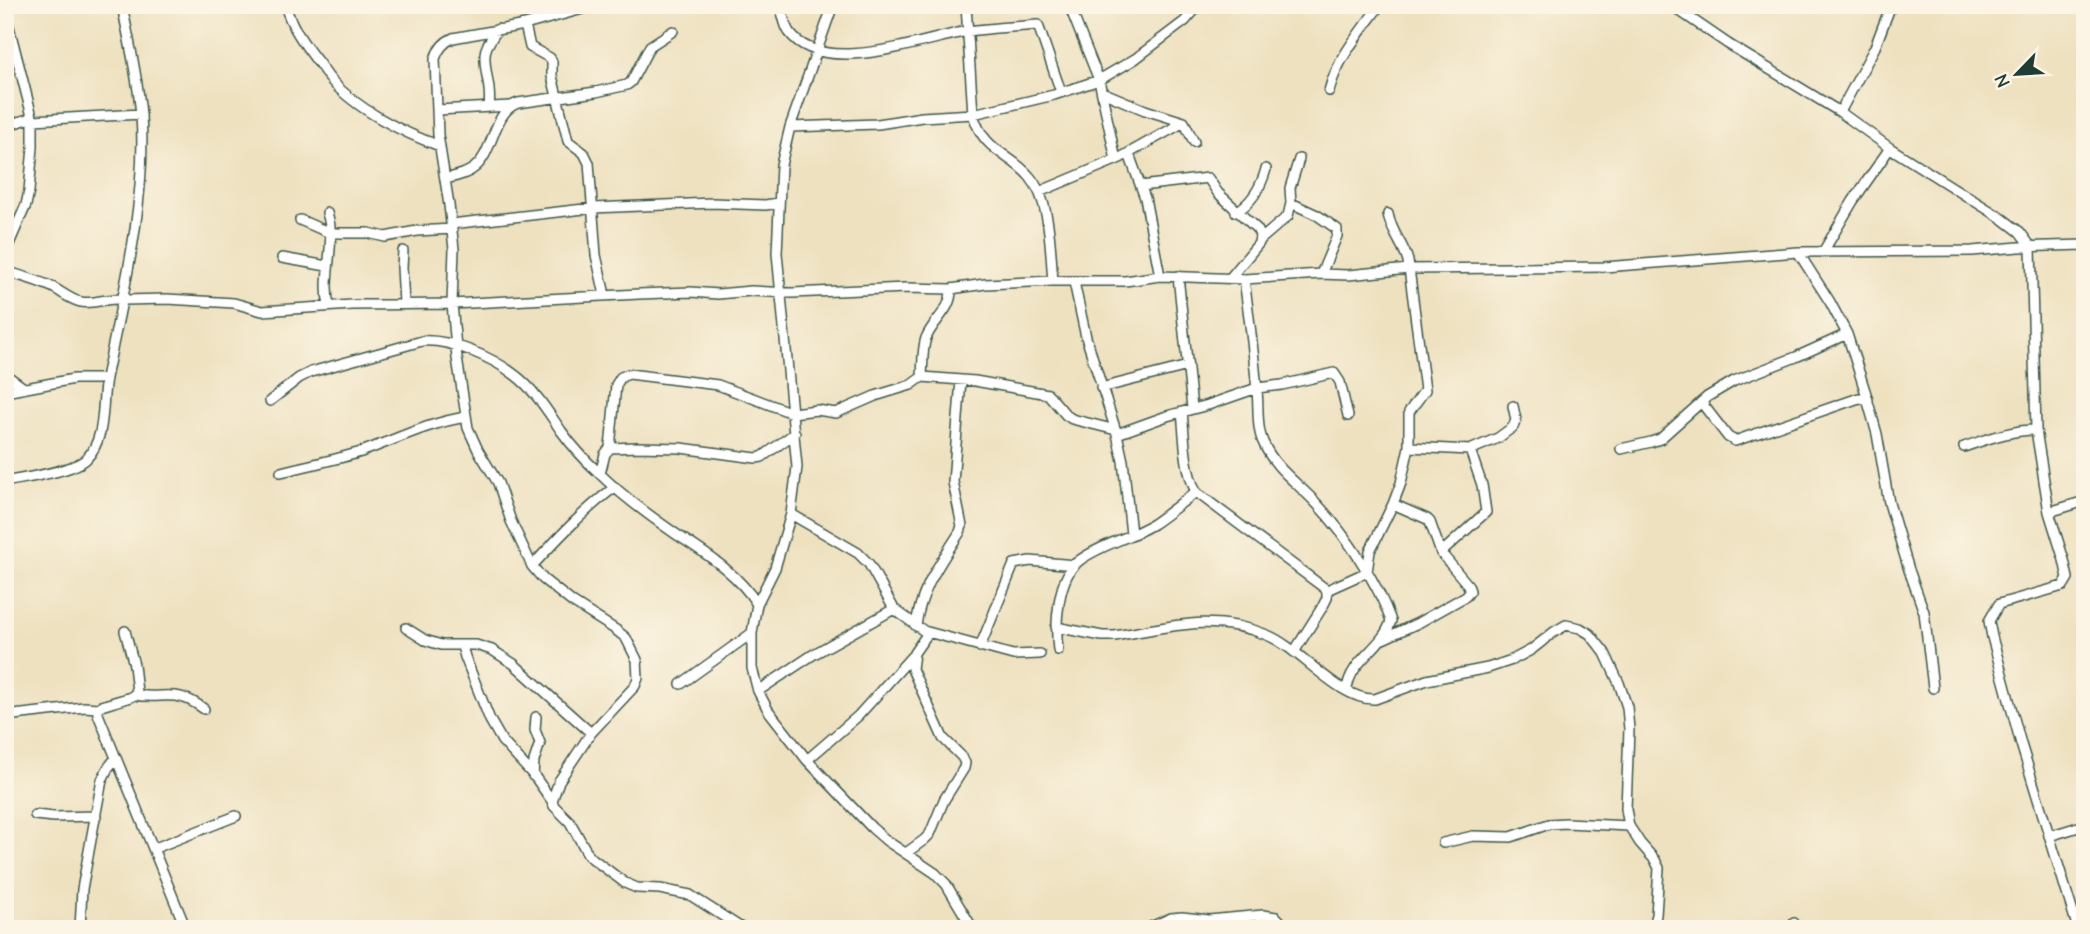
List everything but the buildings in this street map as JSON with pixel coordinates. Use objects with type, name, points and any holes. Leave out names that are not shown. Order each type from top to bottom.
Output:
[{"type":"street","points":[[5,482],[64,470],[83,462],[99,437],[106,379],[124,300],[139,190],[141,114],[122,5]]},
{"type":"street","points":[[285,5],[304,46],[330,79],[378,116],[405,132],[440,146]]},
{"type":"street","points":[[552,801],[559,781],[591,733],[635,686],[638,678],[637,660],[632,646],[616,630],[572,603],[532,566],[511,521],[498,483],[472,440],[456,346],[452,304],[454,249],[440,146],[435,73],[437,52],[453,38],[525,25],[597,5]]},
{"type":"street","points":[[833,5],[790,127],[781,165],[778,253],[797,467],[791,514],[775,569],[757,604],[752,633],[752,668],[758,691],[768,710],[807,760],[872,828],[935,873],[946,884],[972,929]]},
{"type":"street","points":[[966,5],[975,124],[992,148],[1029,176],[1039,191],[1045,209],[1053,281]]},
{"type":"street","points":[[1069,5],[1099,80],[1116,160]]},
{"type":"street","points":[[790,127],[878,124],[922,117],[973,114],[1062,92],[1099,80],[1135,59],[1185,22],[1199,5]]},
{"type":"street","points":[[1329,91],[1342,58],[1380,5]]},
{"type":"street","points":[[1671,5],[2003,219],[2020,232],[2031,247],[2036,430],[2049,512],[2067,572],[2066,582],[2063,586],[1999,604],[1989,621],[2002,677],[2078,929]]},
{"type":"street","points":[[1840,112],[1875,47],[1891,5]]},
{"type":"street","points":[[5,11],[33,120],[29,191],[26,205],[5,253]]},
{"type":"street","points":[[782,12],[787,30],[794,38],[817,52],[854,54],[968,31],[1038,24],[1062,92]]},
{"type":"street","points":[[525,25],[530,47],[546,55],[552,62],[552,76],[568,141],[584,153],[589,163],[596,255],[605,295]]},
{"type":"street","points":[[489,107],[491,89],[485,56],[488,44],[498,29]]},
{"type":"street","points":[[438,110],[510,106],[627,85],[650,46],[673,31]]},
{"type":"street","points":[[1102,92],[1184,122],[1194,142]]},
{"type":"street","points":[[445,179],[471,171],[475,167],[510,106]]},
{"type":"street","points":[[5,126],[28,118],[33,120],[141,114]]},
{"type":"street","points":[[1039,191],[1129,154],[1184,122]]},
{"type":"street","points":[[1823,252],[1853,201],[1890,148]]},
{"type":"street","points":[[1129,154],[1145,198],[1160,276]]},
{"type":"street","points":[[1230,278],[1260,240],[1287,216],[1291,203],[1290,188],[1299,159]]},
{"type":"street","points":[[1236,212],[1250,203],[1266,169]]},
{"type":"street","points":[[1141,186],[1207,177],[1217,193],[1257,229],[1261,235],[1260,240]]},
{"type":"street","points":[[300,220],[330,233],[368,233],[385,237],[593,208],[779,203]]},
{"type":"street","points":[[1291,203],[1317,215],[1337,229],[1337,236],[1321,274]]},
{"type":"street","points":[[327,213],[330,233],[326,290],[330,306]]},
{"type":"street","points":[[1367,572],[1370,551],[1394,504],[1401,483],[1409,447],[1409,412],[1425,392],[1426,386],[1409,269],[1406,256],[1393,233],[1388,214]]},
{"type":"street","points":[[5,271],[52,287],[81,302],[117,298],[167,299],[234,303],[262,311],[691,292],[718,294],[751,291],[951,289],[985,284],[1125,281],[1160,276],[1244,279],[1348,275],[1409,269],[1604,267],[1798,251],[1972,251],[2085,245]]},
{"type":"street","points":[[403,251],[404,303]]},
{"type":"street","points":[[1798,251],[1847,334],[1877,435],[1889,503],[1924,612],[1933,688]]},
{"type":"street","points":[[282,258],[327,266]]},
{"type":"street","points":[[1178,276],[1192,408]]},
{"type":"street","points":[[1244,279],[1264,446],[1272,459],[1334,523],[1367,572],[1391,621],[1383,639]]},
{"type":"street","points":[[1074,282],[1086,337],[1116,432],[1129,502],[1131,534]]},
{"type":"street","points":[[922,377],[924,344],[949,305],[951,289]]},
{"type":"street","points":[[1621,449],[1660,439],[1701,402],[1734,381],[1847,334]]},
{"type":"street","points":[[270,401],[311,372],[422,341],[435,340],[471,350],[514,374],[600,474],[655,519],[722,565],[757,604]]},
{"type":"street","points":[[1101,387],[1188,366]]},
{"type":"street","points":[[610,449],[616,385],[621,377],[629,374],[718,385],[792,413],[817,410],[836,413],[875,396],[911,385],[922,377],[1008,385],[1048,394],[1072,419],[1116,432],[1257,388],[1334,373],[1340,382],[1348,416]]},
{"type":"street","points":[[5,374],[24,388]]},
{"type":"street","points":[[5,392],[74,379],[106,379]]},
{"type":"street","points":[[916,626],[918,608],[928,584],[960,532],[953,482],[961,380]]},
{"type":"street","points":[[1701,402],[1727,436],[1735,441],[1859,398],[1868,402]]},
{"type":"street","points":[[1409,447],[1470,450],[1498,438],[1513,427],[1516,420],[1513,405]]},
{"type":"street","points":[[1182,412],[1187,466],[1196,492],[1327,590]]},
{"type":"street","points":[[281,472],[360,452],[423,427],[466,417]]},
{"type":"street","points":[[1964,447],[2001,434],[2036,430]]},
{"type":"street","points":[[600,474],[604,454],[610,449],[681,448],[756,458],[762,457],[795,433]]},
{"type":"street","points":[[1441,553],[1486,512],[1482,485],[1470,450]]},
{"type":"street","points":[[532,566],[596,501],[615,487]]},
{"type":"street","points":[[1058,650],[1056,627],[1061,597],[1068,575],[1078,561],[1152,525],[1196,492]]},
{"type":"street","points":[[2049,512],[2085,501]]},
{"type":"street","points":[[1347,690],[1350,675],[1383,639],[1418,624],[1470,591],[1441,553],[1427,519],[1394,504]]},
{"type":"street","points":[[791,514],[858,553],[869,564],[894,609],[928,633],[1013,655],[1040,654]]},
{"type":"street","points":[[980,647],[1014,564],[1030,561],[1075,565]]},
{"type":"street","points":[[1327,590],[1367,572]]},
{"type":"street","points":[[1294,652],[1323,606],[1327,590]]},
{"type":"street","points":[[758,691],[814,654],[894,609]]},
{"type":"street","points":[[1056,627],[1115,636],[1195,622],[1237,626],[1268,635],[1357,697],[1376,699],[1427,680],[1488,668],[1511,660],[1531,650],[1566,625],[1580,628],[1590,634],[1605,653],[1627,708],[1629,729],[1626,809],[1629,826],[1659,868],[1653,929]]},
{"type":"street","points":[[406,628],[425,640],[441,645],[476,645],[492,650],[514,664],[591,733]]},
{"type":"street","points":[[125,631],[136,682],[135,695]]},
{"type":"street","points":[[681,684],[752,633]]},
{"type":"street","points":[[807,760],[858,716],[914,653],[928,633]]},
{"type":"street","points":[[463,646],[490,720],[502,741],[576,830],[589,856],[625,883],[637,888],[690,895],[743,929]]},
{"type":"street","points":[[906,853],[930,834],[944,800],[965,763],[938,730],[912,669],[914,653]]},
{"type":"street","points":[[5,716],[84,707],[98,708],[135,695],[174,695],[197,703],[204,709]]},
{"type":"street","points":[[98,708],[115,759],[155,848],[186,929]]},
{"type":"street","points":[[533,776],[532,766],[540,744],[535,730],[536,717]]},
{"type":"street","points":[[80,929],[82,889],[102,780],[115,759]]},
{"type":"street","points":[[35,815],[96,816]]},
{"type":"street","points":[[155,848],[236,816]]},
{"type":"street","points":[[1443,844],[1473,836],[1511,837],[1549,824],[1629,826]]},
{"type":"street","points":[[2049,836],[2085,825]]},
{"type":"street","points":[[1146,929],[1182,916],[1209,920],[1263,915],[1276,917],[1288,929]]}]
